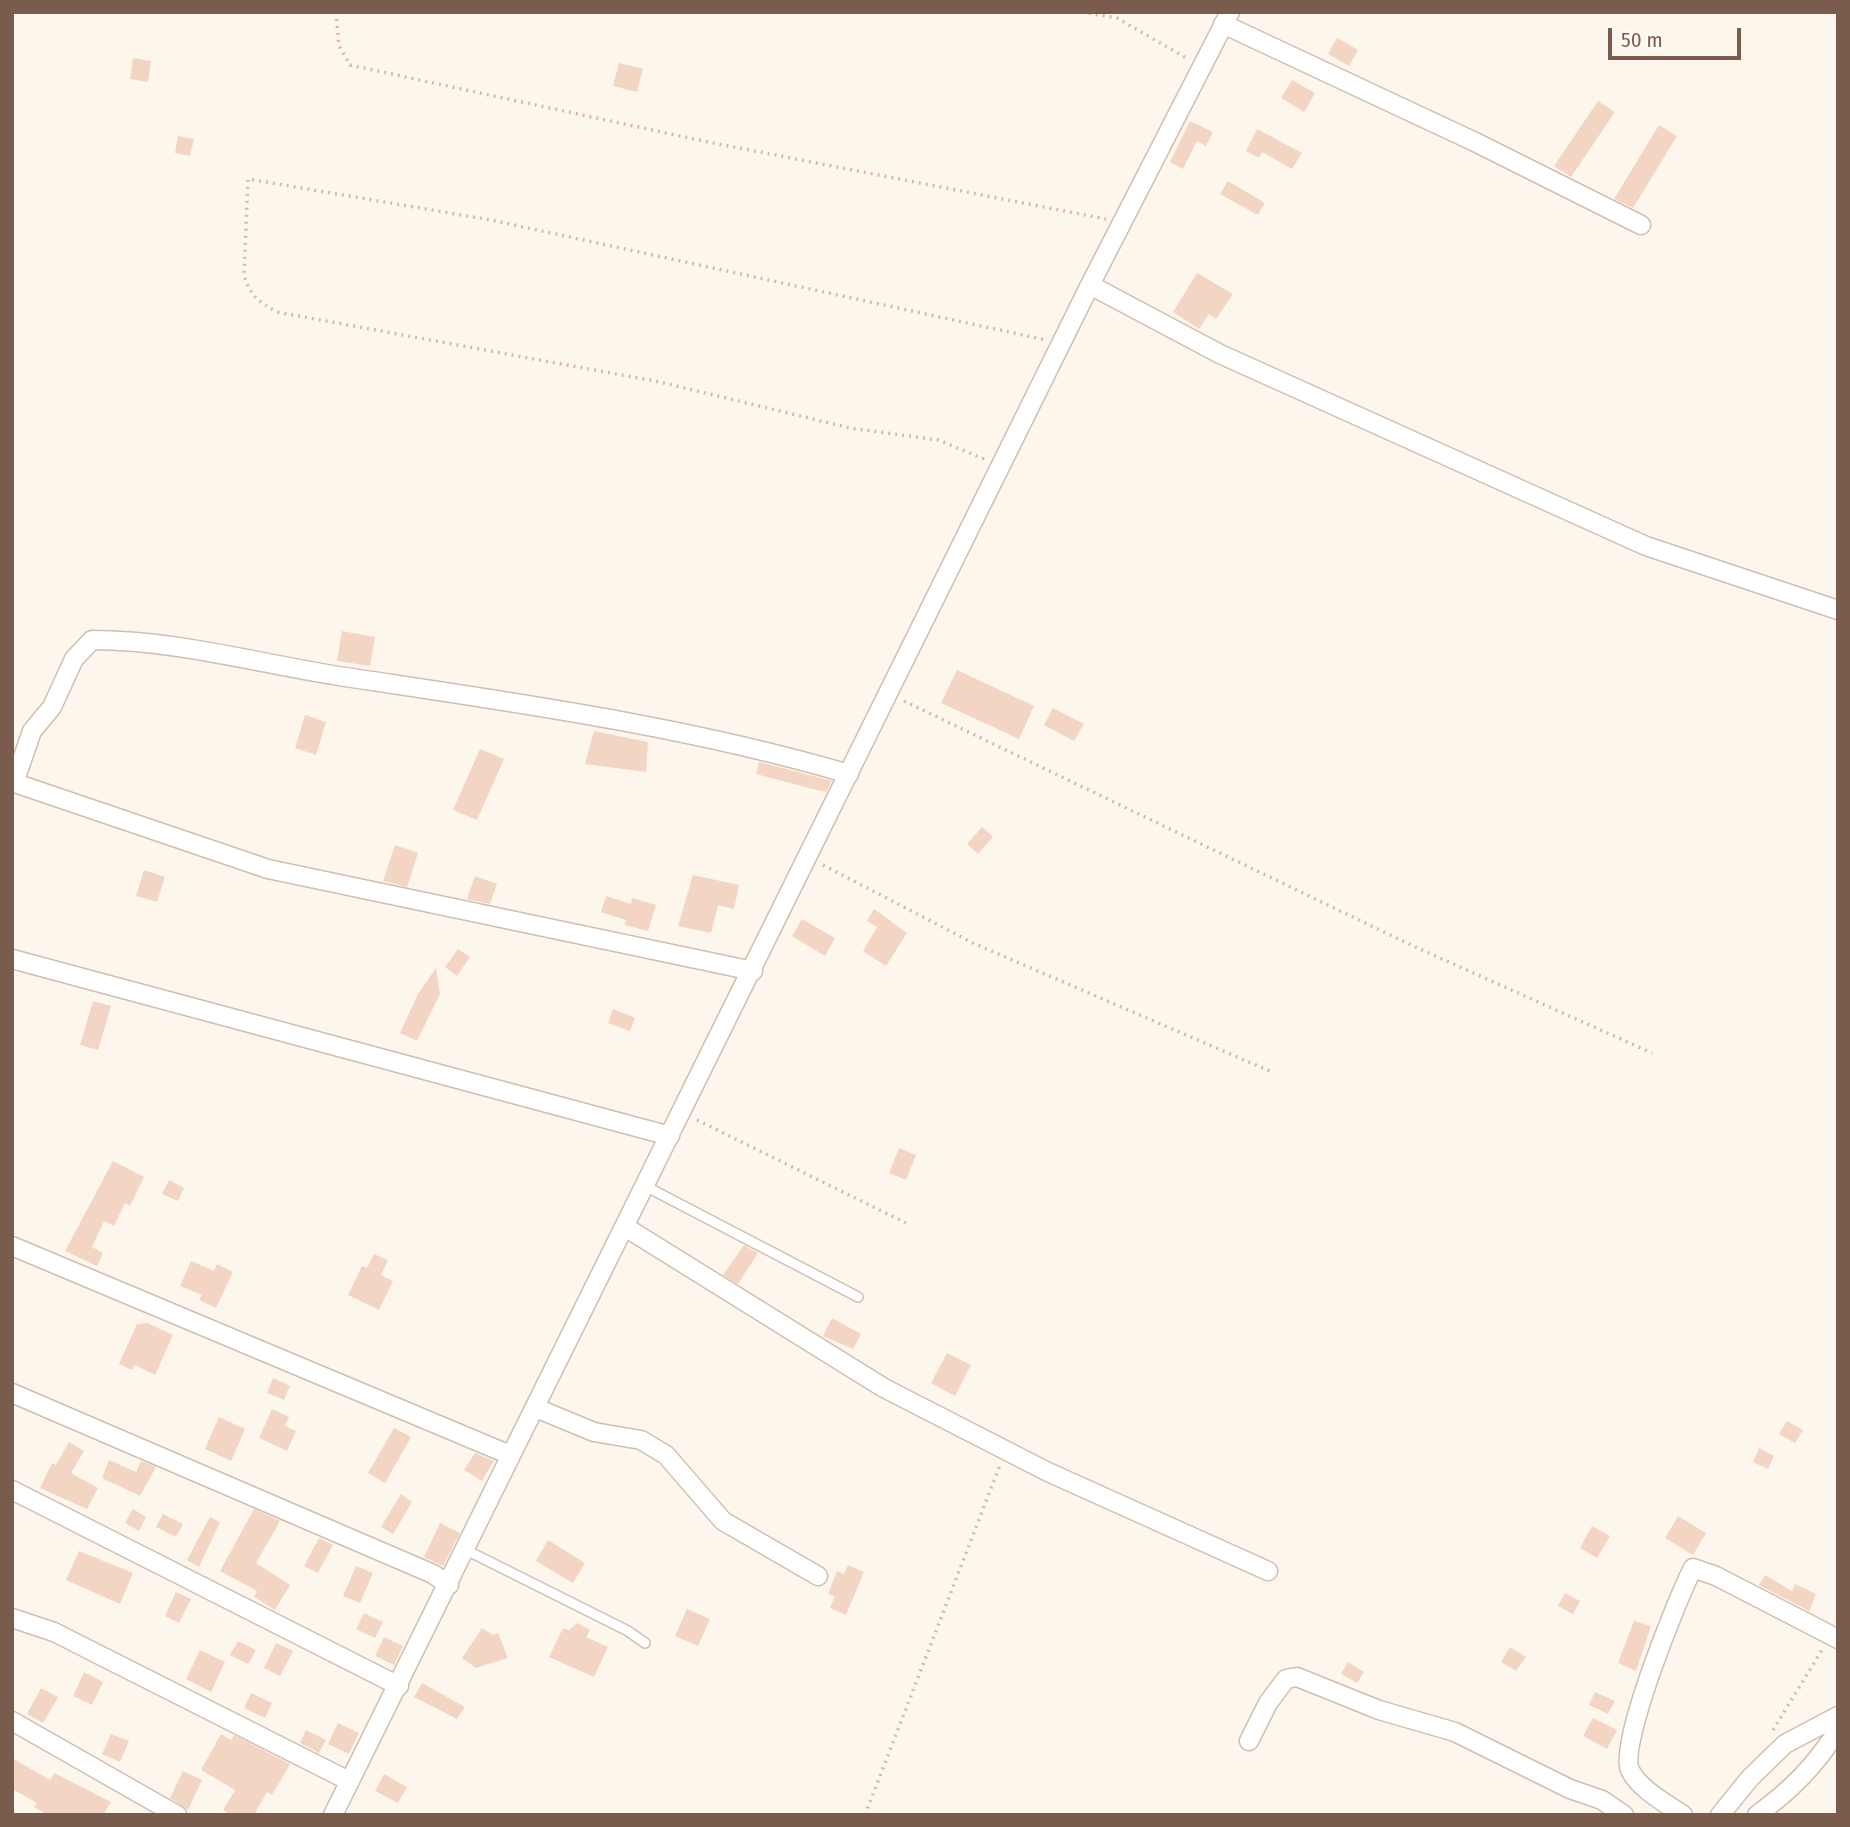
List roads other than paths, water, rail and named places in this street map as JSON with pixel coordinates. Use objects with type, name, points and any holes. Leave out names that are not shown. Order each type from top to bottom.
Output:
[{"type":"street","points":[[333,1815],[1090,285],[1226,18],[1641,225]]},
{"type":"street","points":[[1090,285],[1220,354],[1646,546],[1838,610]]},
{"type":"street","points":[[752,971],[268,869],[13,783],[32,732],[52,707],[74,659],[92,640],[137,640],[297,669],[682,731],[849,774]]},
{"type":"street","points":[[12,959],[670,1136]]},
{"type":"street","points":[[625,1227],[884,1388],[1006,1450],[1268,1571]]},
{"type":"street","points":[[12,1245],[510,1455]]},
{"type":"street","points":[[12,1393],[433,1574],[449,1585]]},
{"type":"street","points":[[536,1408],[594,1432],[641,1440],[666,1455],[723,1521],[818,1576]]},
{"type":"street","points":[[12,1490],[399,1686]]},
{"type":"street","points":[[1683,1815],[1657,1798],[1630,1771],[1628,1758],[1631,1735],[1677,1600],[1693,1568],[1716,1576],[1833,1638]]},
{"type":"street","points":[[12,1618],[54,1632],[349,1782]]},
{"type":"street","points":[[1249,1741],[1280,1687],[1286,1679],[1297,1677],[1379,1710],[1455,1732],[1570,1788],[1598,1807],[1624,1815]]},
{"type":"street","points":[[1720,1815],[1750,1778],[1785,1744],[1838,1716]]},
{"type":"street","points":[[12,1721],[177,1815]]},
{"type":"street","points":[[1757,1815],[1793,1788],[1818,1761],[1838,1730]]},
{"type":"lane","points":[[645,1186],[858,1297]]},
{"type":"lane","points":[[466,1550],[628,1631],[645,1643]]}]
